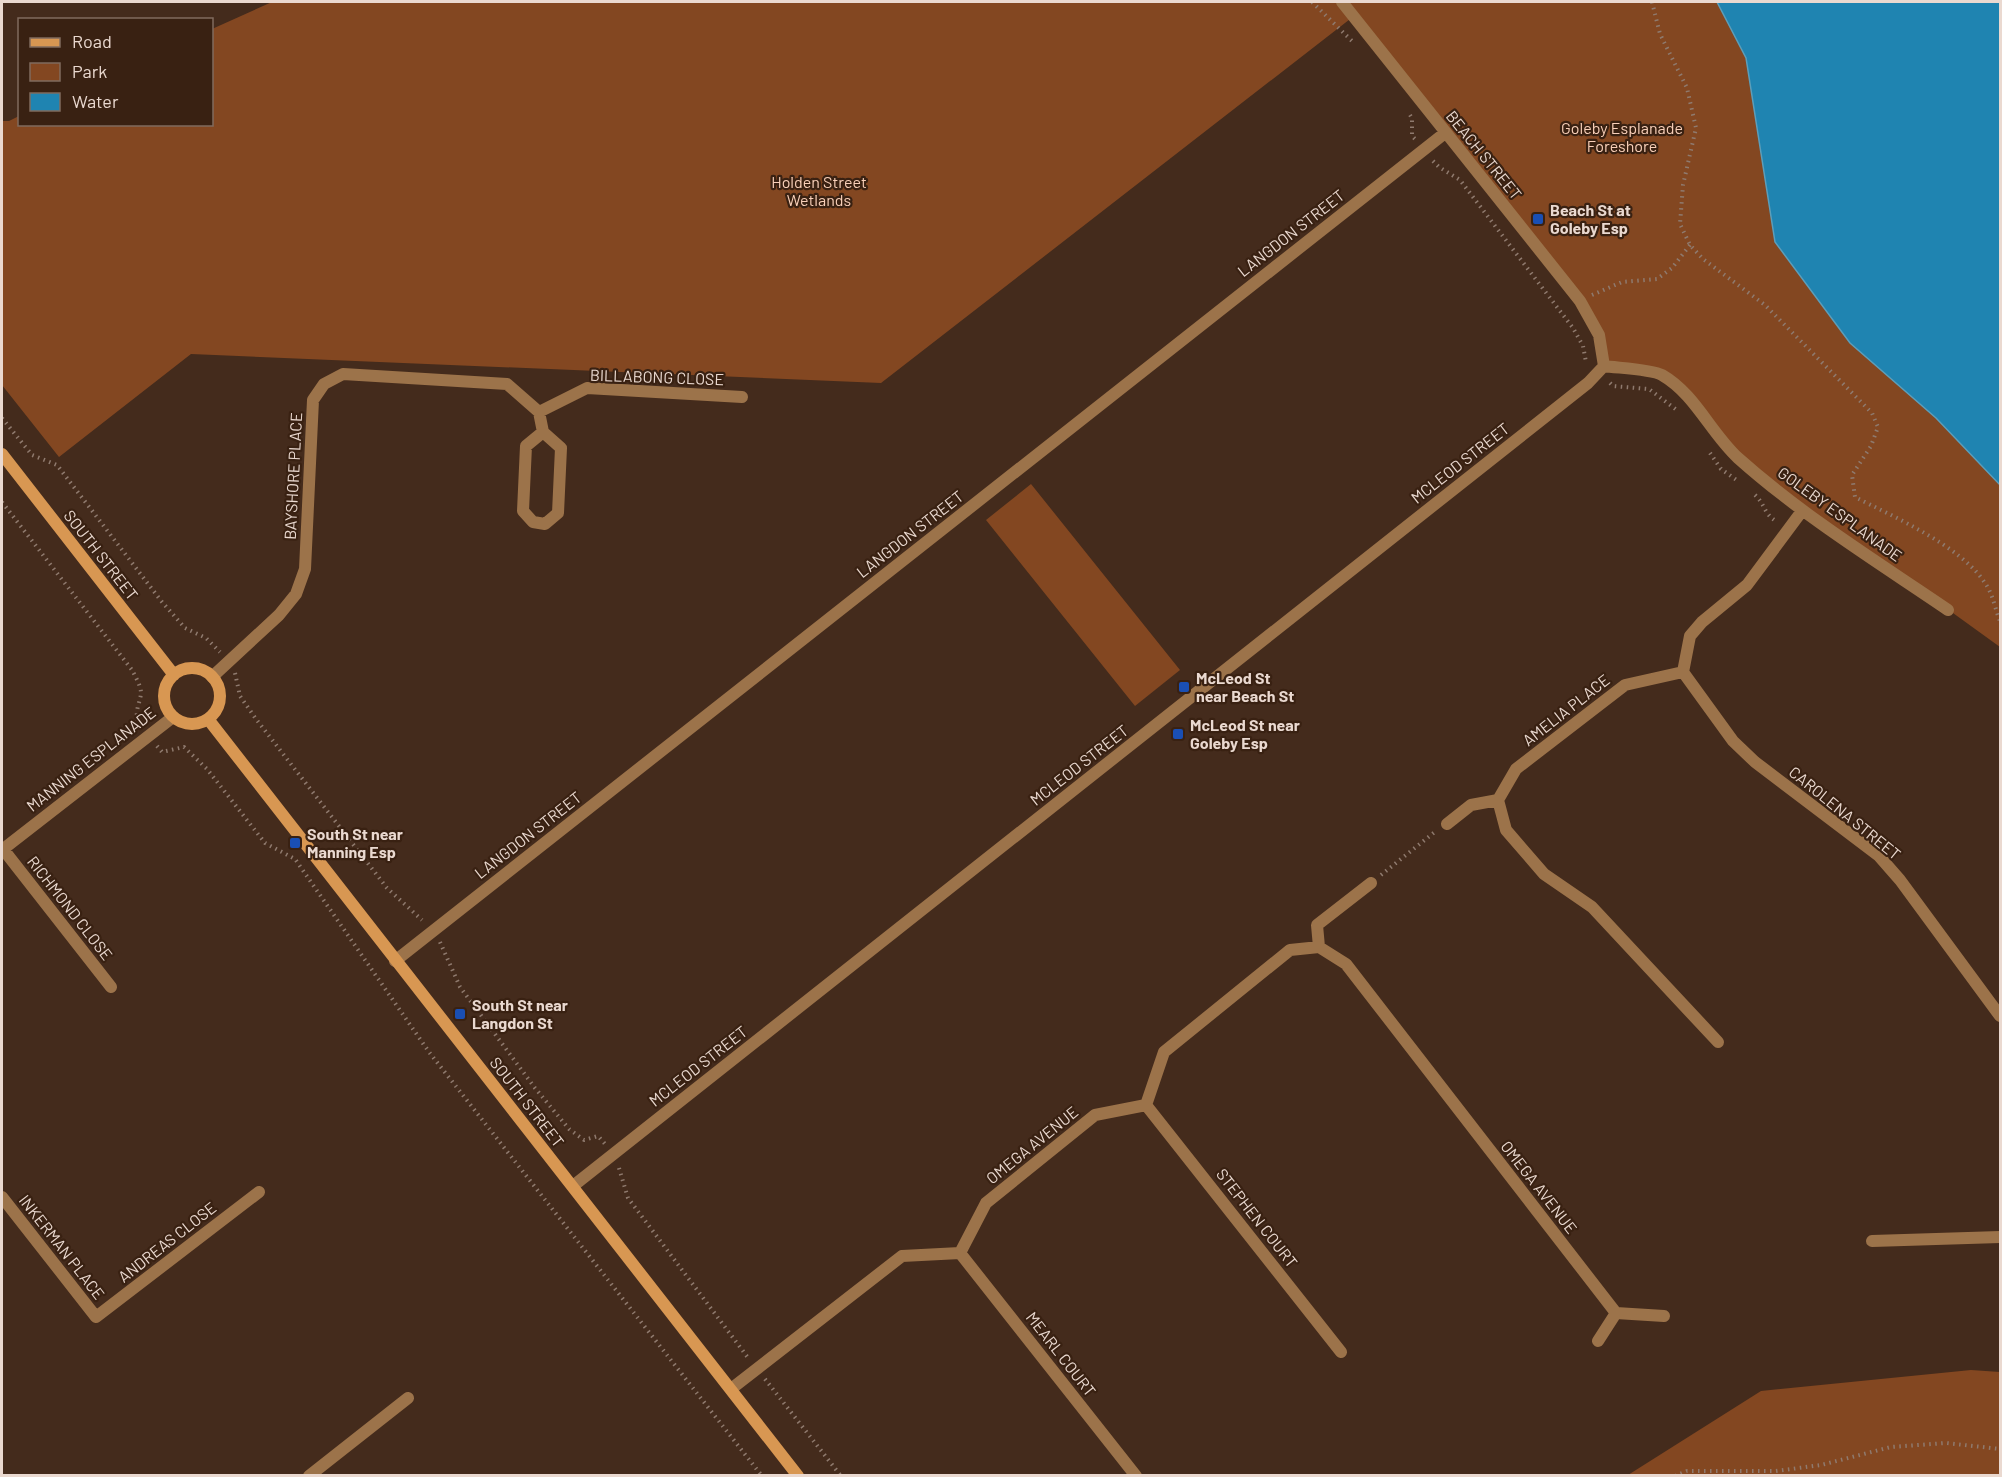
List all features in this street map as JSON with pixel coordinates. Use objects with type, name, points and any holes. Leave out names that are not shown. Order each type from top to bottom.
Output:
[{"type":"street","name":"BEACH STREET","points":[[1342,2],[1580,301],[1599,335],[1604,366]]},
{"type":"street","name":"LANGDON STREET","points":[[395,961],[1445,133]]},
{"type":"street","name":"GOLEBY ESPLANADE","points":[[1604,366],[1659,373],[1682,388],[1720,439],[1737,457],[1802,511],[1948,610]]},
{"type":"street","name":"MCLEOD STREET","points":[[573,1186],[1588,383],[1604,366]]},
{"type":"street","name":"BAYSHORE PLACE","points":[[212,677],[279,615],[296,594],[305,568],[313,400],[324,384],[343,374],[507,384],[539,412]]},
{"type":"street","name":"BILLABONG CLOSE","points":[[539,412],[587,388],[742,397]]},
{"type":"street","points":[[539,412],[543,432],[561,448],[558,513],[545,524],[533,522],[523,511],[526,446],[543,432]]},
{"type":"street","name":"SOUTH STREET","points":[[2,454],[174,675]]},
{"type":"street","points":[[1683,672],[1690,636],[1702,622],[1747,585],[1802,511]]},
{"type":"street","points":[[192,668],[202,670],[212,677],[218,685],[220,694],[215,713],[208,720],[199,724],[189,724],[173,717],[167,709],[164,696],[166,687],[174,675],[192,668]]},
{"type":"street","name":"AMELIA PLACE","points":[[1498,800],[1516,769],[1625,685],[1683,672]]},
{"type":"street","name":"CAROLENA STREET","points":[[1683,672],[1733,741],[1755,762],[1879,856],[1900,880],[2001,1016]]},
{"type":"street","name":"MANNING ESPLANADE","points":[[2,850],[173,717]]},
{"type":"street","name":"SOUTH STREET","points":[[208,720],[798,1476]]},
{"type":"street","points":[[1447,824],[1471,805],[1498,800],[1506,830],[1544,874],[1592,907],[1718,1041]]},
{"type":"street","name":"RICHMOND CLOSE","points":[[2,850],[111,987]]},
{"type":"street","points":[[1146,1106],[1164,1052],[1290,950],[1319,947],[1317,925],[1371,883]]},
{"type":"street","name":"OMEGA AVENUE","points":[[1319,947],[1346,964],[1616,1313]]},
{"type":"street","name":"OMEGA AVENUE","points":[[960,1253],[986,1203],[1095,1115],[1146,1106]]},
{"type":"street","name":"STEPHEN COURT","points":[[1146,1106],[1341,1352]]},
{"type":"street","name":"ANDREAS CLOSE","points":[[96,1317],[259,1192]]},
{"type":"street","name":"INKERMAN PLACE","points":[[2,1197],[96,1317]]},
{"type":"street","points":[[1872,1241],[2001,1237]]},
{"type":"street","points":[[731,1389],[902,1256],[960,1253]]},
{"type":"street","name":"MEARL COURT","points":[[960,1253],[1136,1476]]},
{"type":"street","points":[[1598,1341],[1616,1313],[1664,1316]]},
{"type":"street","points":[[309,1476],[408,1398]]},
{"type":"path","points":[[1652,2],[1660,33],[1687,88],[1696,128],[1683,185],[1680,224],[1690,245],[1703,259],[1765,305],[1872,413],[1878,427],[1872,446],[1852,475],[1855,497],[1920,529],[1974,568],[1987,585],[2001,621]]},
{"type":"path","points":[[1580,301],[1622,282],[1657,279],[1672,268],[1690,245]]},
{"type":"path","points":[[2,502],[132,670],[141,691],[136,712],[137,721],[162,752],[184,747],[207,768],[265,843],[296,859],[429,1052],[762,1476]]},
{"type":"path","points":[[1371,883],[1447,824]]},
{"type":"path","points":[[1675,1476],[1687,1472],[1776,1471],[1821,1465],[1892,1447],[1946,1443],[2001,1449]]},
{"type":"green space","name":"Holden Street Wetlands","points":[[272,2],[2000,2],[2000,647],[1737,457],[1659,373],[1604,366],[1599,335],[1354,16],[881,383],[191,354],[59,457],[2,385],[2,121],[9,121],[18,116],[18,126],[213,126],[213,29]]},
{"type":"green space","points":[[1031,484],[1180,670],[1135,706],[986,520]]},
{"type":"green space","points":[[1971,1370],[2000,1372],[2000,1475],[1628,1475],[1761,1391]]},
{"type":"water","points":[[1717,2],[2000,2],[2000,485],[1936,418],[1850,343],[1775,242],[1746,58]]},
{"type":"place","name":"Beach St at Goleby Esp","points":[[1538,219]]},
{"type":"place","name":"McLeod St near Beach St","points":[[1184,687]]},
{"type":"place","name":"McLeod St near Goleby Esp","points":[[1178,734]]},
{"type":"place","name":"South St near Manning Esp","points":[[295,843]]},
{"type":"place","name":"South St near Langdon St","points":[[460,1014]]},
{"type":"park label","name":"Goleby Esplanade Foreshore","points":[[1622,137]]}]
